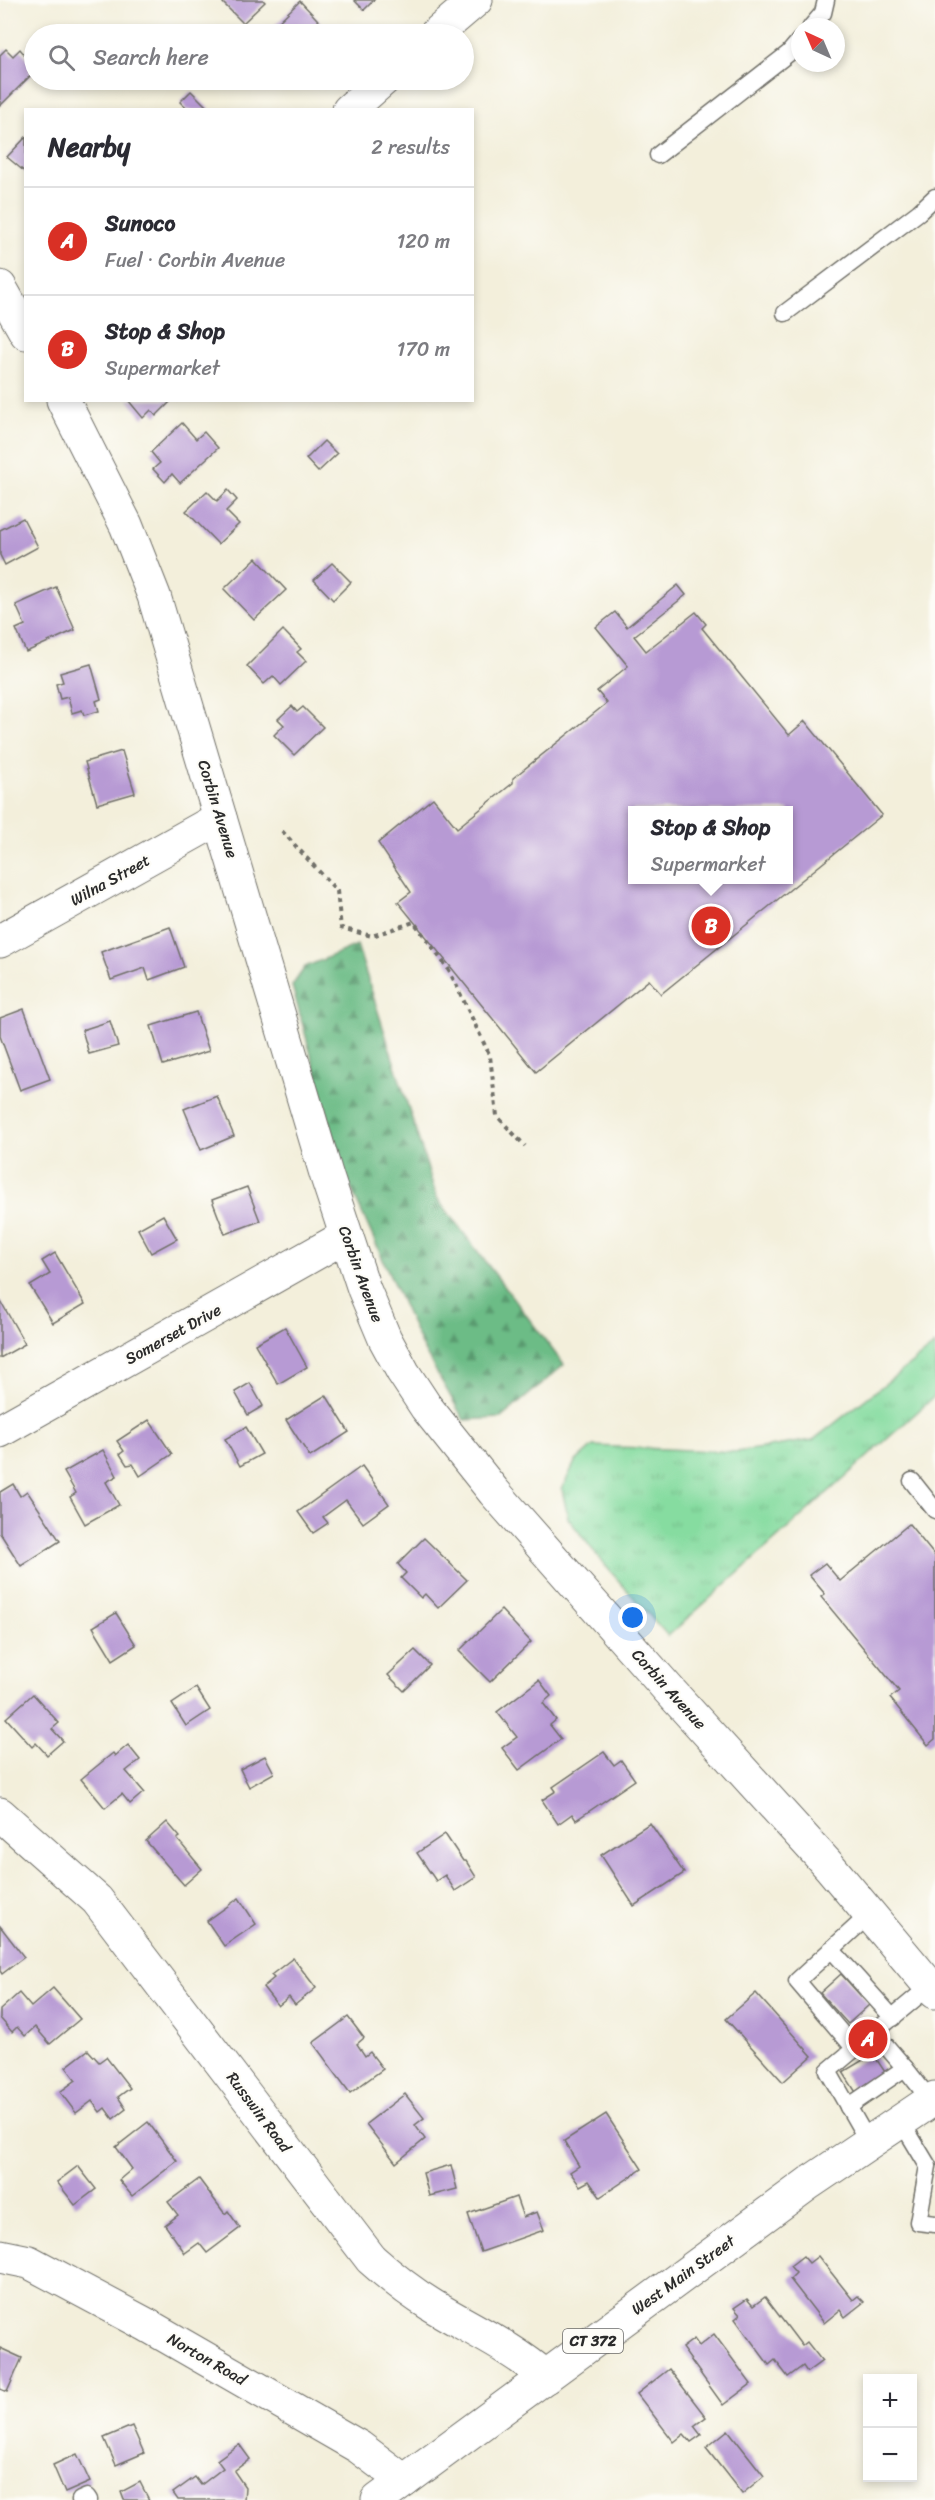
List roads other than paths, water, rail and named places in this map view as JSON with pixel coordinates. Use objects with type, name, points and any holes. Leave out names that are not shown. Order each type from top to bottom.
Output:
[{"type":"main road","points":[[448,24],[476,0]]},
{"type":"main road","points":[[351,108],[372,90]]},
{"type":"main road","points":[[0,287],[24,329]]},
{"type":"main road","name":"Corbin Avenue","points":[[64,402],[98,467],[141,560],[154,596],[346,1236],[364,1289],[385,1339],[426,1407],[459,1450],[668,1689],[823,1859],[932,1989]]},
{"type":"main road","name":"Wilna Street","points":[[0,941],[220,818]]},
{"type":"main road","name":"Somerset Drive","points":[[0,1431],[346,1236]]},
{"type":"main road","name":"Russwin Road","points":[[0,1814],[97,1900],[370,2259],[407,2289],[458,2321],[502,2344],[546,2376]]},
{"type":"main road","name":"West Main Street","points":[[378,2500],[799,2189],[933,2100]]},
{"type":"main road","name":"Norton Road","points":[[0,2256],[29,2262],[147,2325],[359,2447],[404,2481]]},
{"type":"lane","points":[[819,18],[823,13],[826,0]]},
{"type":"lane","points":[[658,154],[781,60],[791,49]]},
{"type":"lane","points":[[784,313],[919,212],[935,197]]},
{"type":"lane","points":[[912,1481],[935,1510]]},
{"type":"lane","points":[[855,2049],[796,1981],[870,1914]]},
{"type":"lane","points":[[831,1949],[893,2018]]},
{"type":"lane","points":[[869,2143],[828,2071],[932,1989]]},
{"type":"lane","points":[[876,2033],[933,2100]]},
{"type":"lane","points":[[848,2107],[905,2068]]},
{"type":"lane","points":[[902,2121],[931,2167],[918,2222],[935,2224]]},
{"type":"lane","points":[[80,2500],[87,2497],[89,2500]]},
{"type":"place","name":"Stop & Shop","points":[[711,926]]},
{"type":"place","name":"Sunoco","points":[[868,2039]]}]
